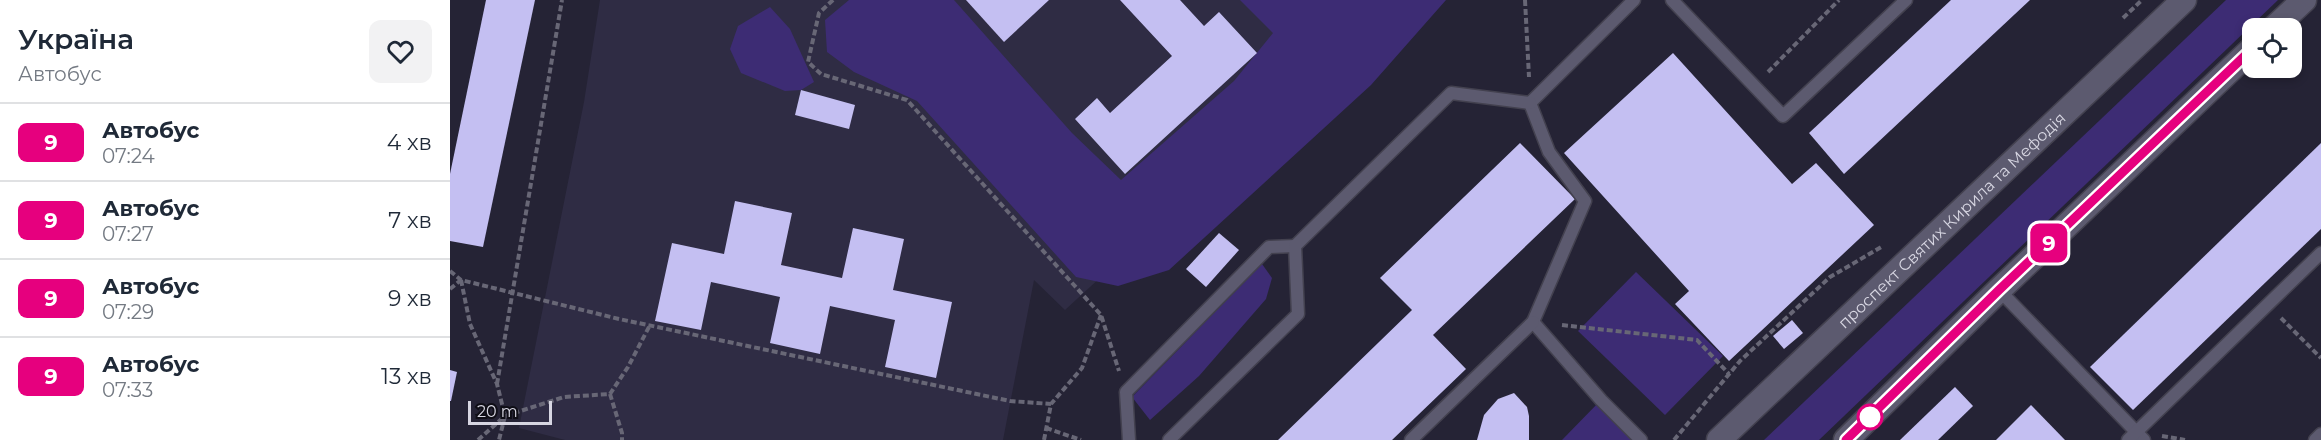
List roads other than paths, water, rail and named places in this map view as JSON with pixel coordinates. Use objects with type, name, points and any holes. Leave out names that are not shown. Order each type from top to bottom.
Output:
[{"type":"street","name":"проспект Святих Кирила та Мефодія","points":[[1719,440],[2184,0]]},
{"type":"street","points":[[2285,18],[2304,0]]},
{"type":"street","points":[[1846,440],[1999,290],[2242,58]]},
{"type":"lane","points":[[1530,103],[1634,0]]},
{"type":"lane","points":[[1672,0],[1783,116],[1906,0]]},
{"type":"lane","points":[[1130,440],[1126,392],[1269,247],[1295,246],[1451,93],[1530,103]]},
{"type":"lane","points":[[1411,440],[1533,322],[1585,201],[1549,152],[1530,103]]},
{"type":"lane","points":[[1169,440],[1298,314],[1295,246]]},
{"type":"lane","points":[[1999,290],[2136,437],[2321,253]]},
{"type":"lane","points":[[1533,322],[1641,440]]},
{"type":"lane","points":[[2315,440],[2321,434]]}]
